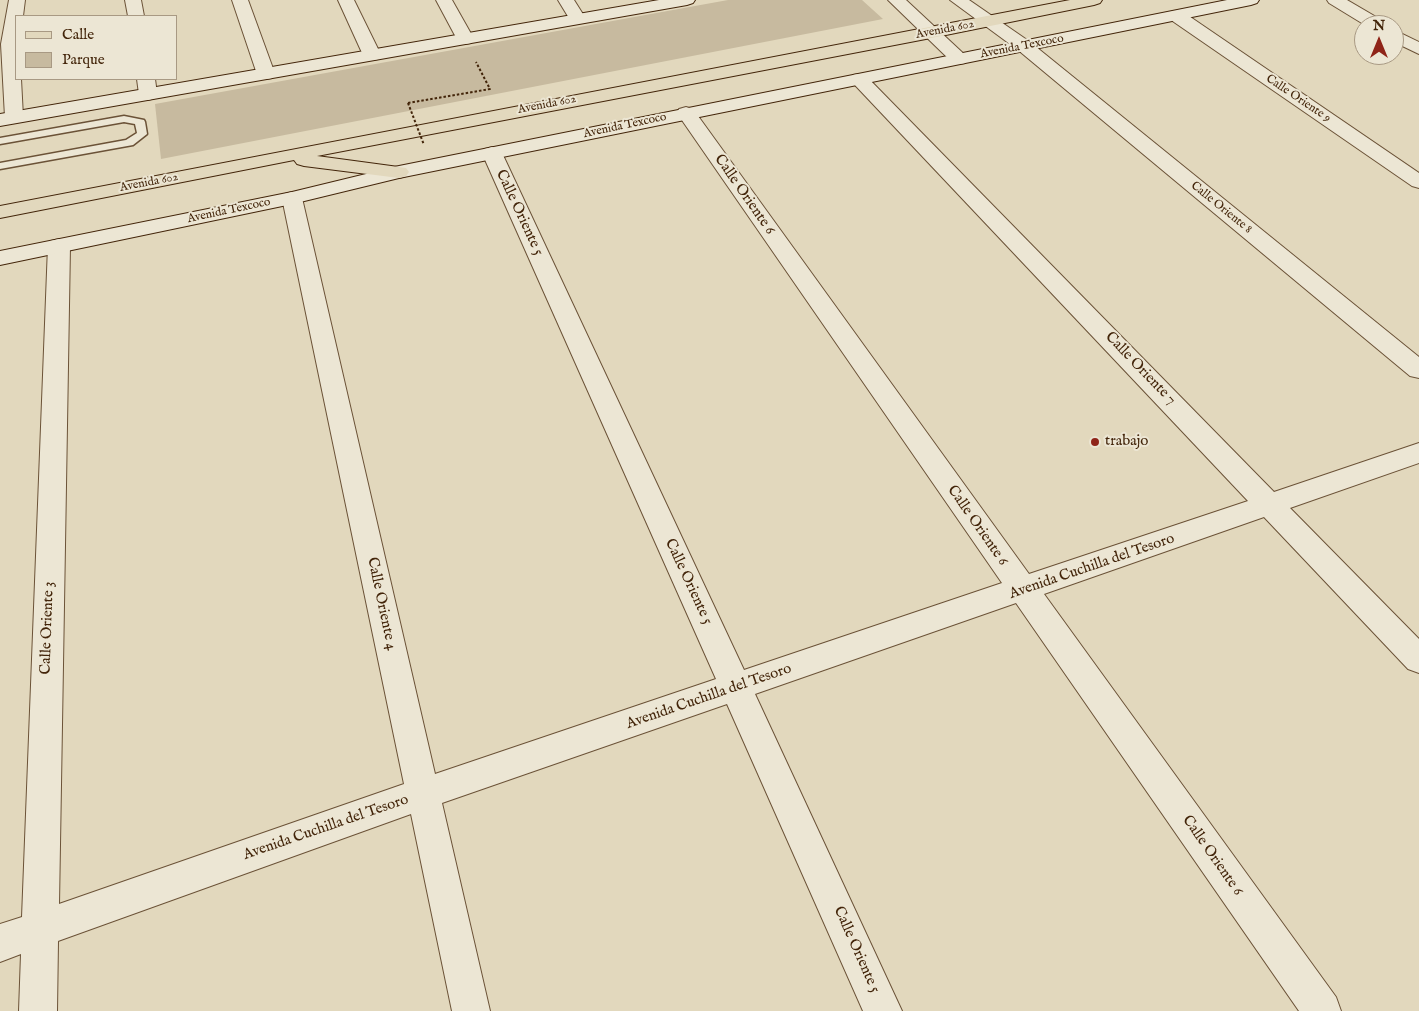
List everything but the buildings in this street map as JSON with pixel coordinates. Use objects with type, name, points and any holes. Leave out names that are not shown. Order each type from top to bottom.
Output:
[{"type":"main road","name":"Avenida 602","points":[[0,212],[925,27],[973,11],[1029,0]]},
{"type":"main road","name":"Avenida 602","points":[[973,11],[1094,0]]},
{"type":"main road","name":"Avenida 602","points":[[0,197],[925,27]]},
{"type":"main road","points":[[280,157],[399,172]]},
{"type":"street","points":[[17,0],[5,43],[7,118],[147,86],[266,74],[687,0]]},
{"type":"street","points":[[133,0],[136,15]]},
{"type":"street","points":[[240,0],[266,74]]},
{"type":"street","points":[[346,0],[372,55]]},
{"type":"street","points":[[444,0],[465,39]]},
{"type":"street","points":[[566,0],[578,19]]},
{"type":"street","points":[[896,0],[959,59]]},
{"type":"street","name":"Avenida Texcoco","points":[[0,258],[292,198],[399,172],[1251,0]]},
{"type":"street","points":[[1335,0],[1360,15]]},
{"type":"street","name":"Calle Oriente 8","points":[[973,11],[1024,46],[1419,370]]},
{"type":"street","name":"Calle Oriente 9","points":[[1177,16],[1419,182]]},
{"type":"street","points":[[1404,41],[1419,49]]},
{"type":"street","name":"Calle Oriente 7","points":[[859,79],[1419,660]]},
{"type":"street","name":"Calle Oriente 6","points":[[686,113],[1322,1011]]},
{"type":"street","name":"Calle Oriente 5","points":[[492,153],[883,1011]]},
{"type":"street","name":"Calle Oriente 4","points":[[292,198],[471,1011]]},
{"type":"street","name":"Calle Oriente 3","points":[[38,1011],[59,246]]},
{"type":"street","name":"Avenida Cuchilla del Tesoro","points":[[0,943],[423,794],[1419,454]]},
{"type":"lane","points":[[0,140],[124,119],[140,122],[142,134],[129,143],[0,166]]},
{"type":"path","points":[[424,145],[408,103],[490,89]]},
{"type":"green space","points":[[728,0],[862,0],[883,19],[161,159],[155,104]]},
{"type":"place","name":"trabajo","points":[[1095,442]]}]
